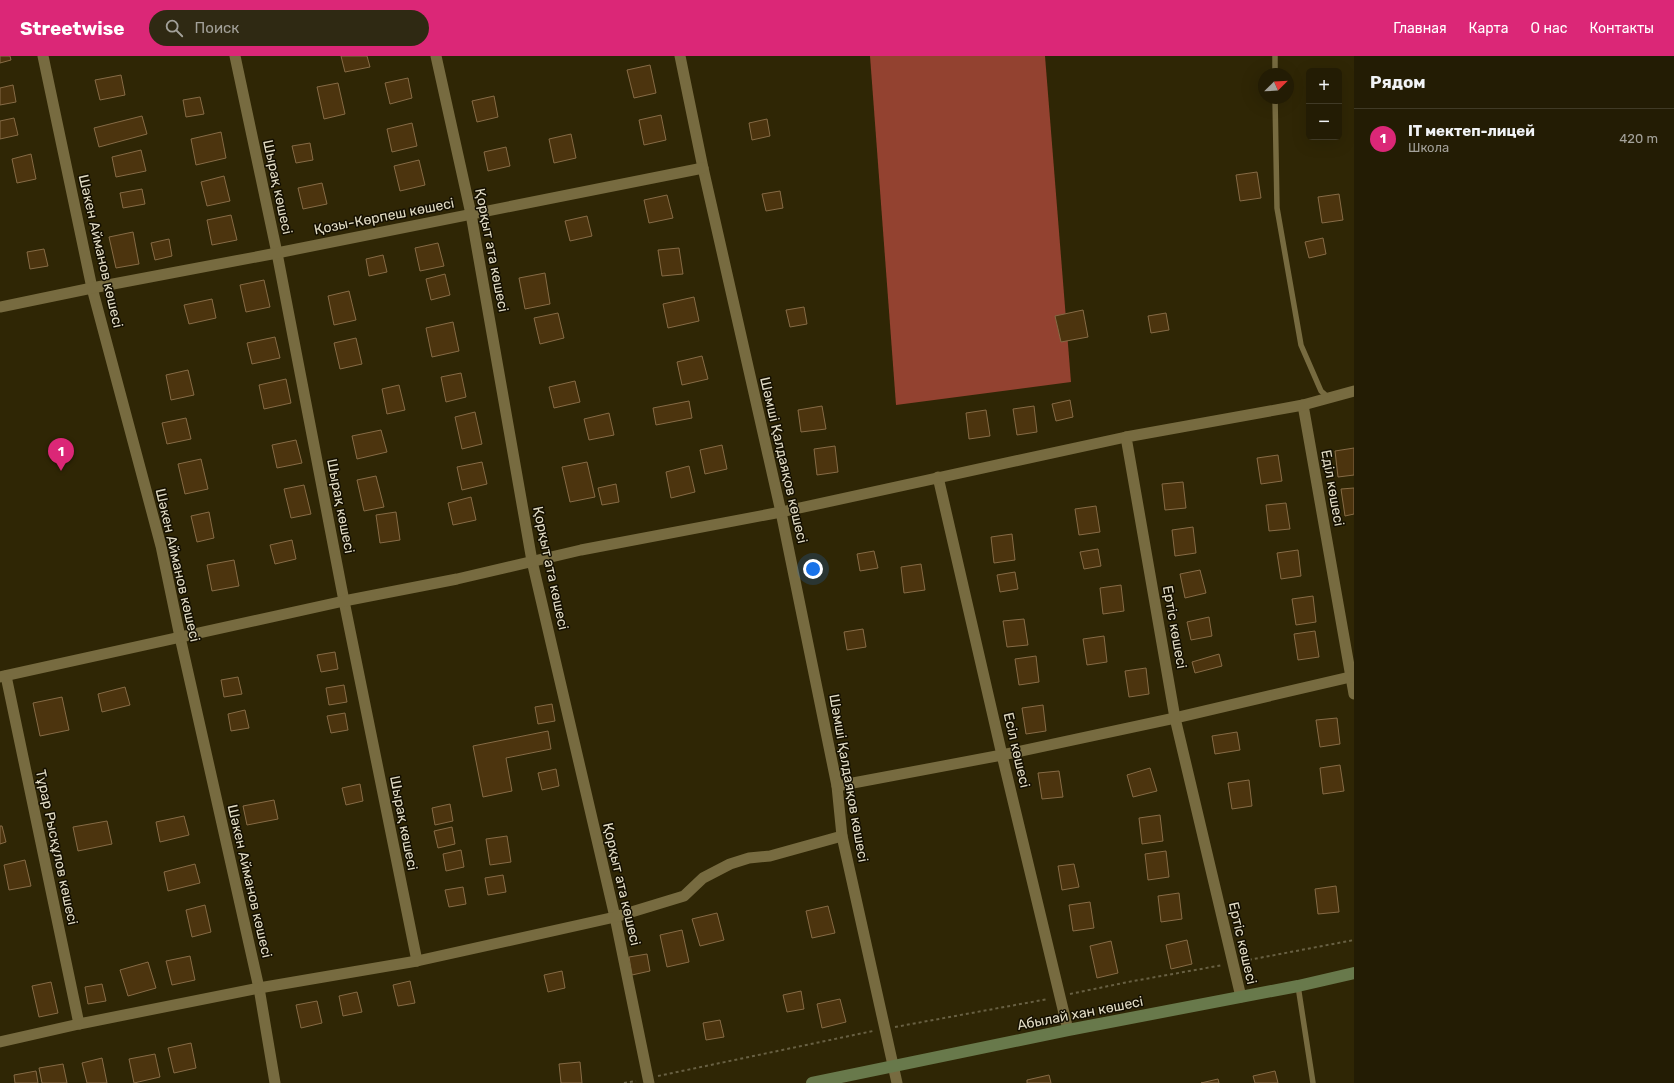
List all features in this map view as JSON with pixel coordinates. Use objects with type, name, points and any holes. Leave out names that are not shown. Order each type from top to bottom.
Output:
[{"type":"street","name":"Шәкен Айманов көшесі","points":[[43,56],[92,288],[161,546],[259,988],[274,1083]]},
{"type":"street","name":"Шырақ көшесі","points":[[235,56],[277,253],[344,601],[417,961]]},
{"type":"street","name":"Қорқыт ата көшесі","points":[[436,56],[471,214],[532,562],[614,917],[649,1081]]},
{"type":"street","name":"Шәмші Қалдаяқов көшесі","points":[[680,56],[703,168],[781,512],[837,786],[842,836],[897,1083]]},
{"type":"street","name":"Қозы-Көрпеш көшесі","points":[[0,307],[703,168]]},
{"type":"street","points":[[3,677],[344,601],[457,579],[581,550],[781,512],[1126,437],[1303,405],[1354,391]]},
{"type":"street","name":"Еділ көшесі","points":[[1303,405],[1354,694]]},
{"type":"street","name":"Ертіс көшесі","points":[[1126,437],[1175,718],[1241,997]]},
{"type":"street","name":"Есіл көшесі","points":[[938,477],[1002,755],[1068,1030]]},
{"type":"street","points":[[837,786],[1002,755],[1175,718],[1352,676]]},
{"type":"street","name":"Тұрар Рысқұлов көшесі","points":[[3,677],[79,1024]]},
{"type":"street","points":[[0,1042],[79,1024],[259,988],[417,961],[614,917],[684,896],[703,878],[730,864],[749,858],[770,856],[842,836]]},
{"type":"street","name":"Абылай хан көшесі","points":[[812,1083],[1068,1030],[1298,986],[1354,973]]},
{"type":"lane","points":[[1275,56],[1275,68]]},
{"type":"lane","points":[[1275,104],[1277,208],[1301,345],[1321,391],[1329,398]]},
{"type":"lane","points":[[1298,986],[1313,1083]]},
{"type":"path","points":[[624,1083],[649,1081],[886,1029],[1354,940]]},
{"type":"shaded area","points":[[870,56],[1045,56],[1071,382],[896,405]]},
{"type":"building","points":[[0,56],[10,56],[11,60],[0,63]]},
{"type":"building","points":[[341,56],[367,56],[370,67],[345,72]]},
{"type":"building","points":[[650,65],[656,93],[634,98],[627,70]]},
{"type":"building","points":[[121,75],[125,95],[100,100],[95,80]]},
{"type":"building","points":[[408,78],[412,98],[390,104],[385,83]]},
{"type":"building","points":[[338,83],[345,114],[324,119],[317,87]]},
{"type":"building","points":[[13,85],[16,102],[0,105],[0,88]]},
{"type":"building","points":[[494,96],[498,117],[477,122],[472,101]]},
{"type":"building","points":[[200,97],[204,114],[186,117],[183,100]]},
{"type":"building","points":[[661,115],[666,140],[644,145],[639,120]]},
{"type":"building","points":[[142,116],[147,134],[99,147],[94,128]]},
{"type":"building","points":[[14,118],[18,135],[0,139],[0,121]]},
{"type":"building","points":[[767,119],[770,136],[752,140],[749,123]]},
{"type":"building","points":[[412,123],[417,146],[392,152],[387,129]]},
{"type":"building","points":[[221,132],[226,158],[196,165],[191,139]]},
{"type":"building","points":[[571,134],[576,158],[554,163],[549,139]]},
{"type":"building","points":[[310,143],[313,160],[296,163],[292,146]]},
{"type":"building","points":[[506,147],[510,166],[488,171],[484,152]]},
{"type":"building","points":[[141,150],[146,171],[116,177],[112,157]]},
{"type":"building","points":[[31,154],[36,179],[17,183],[12,159]]},
{"type":"building","points":[[419,160],[425,185],[400,191],[394,166]]},
{"type":"building","points":[[1257,172],[1261,198],[1240,201],[1236,175]]},
{"type":"building","points":[[224,176],[230,201],[207,206],[201,182]]},
{"type":"building","points":[[322,183],[327,204],[303,209],[298,188]]},
{"type":"building","points":[[142,189],[145,204],[123,208],[120,193]]},
{"type":"building","points":[[780,191],[783,208],[766,211],[762,194]]},
{"type":"building","points":[[1339,194],[1343,220],[1322,223],[1318,197]]},
{"type":"building","points":[[667,195],[673,218],[649,223],[644,200]]},
{"type":"building","points":[[231,215],[237,240],[212,245],[207,220]]},
{"type":"building","points":[[587,216],[592,236],[570,241],[565,221]]},
{"type":"building","points":[[133,232],[139,264],[116,268],[109,237]]},
{"type":"building","points":[[1323,238],[1326,254],[1309,258],[1305,242]]},
{"type":"building","points":[[169,239],[172,256],[155,260],[151,243]]},
{"type":"building","points":[[438,243],[444,266],[420,271],[415,248]]},
{"type":"building","points":[[679,248],[683,274],[662,276],[658,250]]},
{"type":"building","points":[[44,249],[48,266],[30,269],[27,252]]},
{"type":"building","points":[[383,255],[387,272],[369,276],[366,259]]},
{"type":"building","points":[[545,273],[550,304],[525,309],[519,278]]},
{"type":"building","points":[[445,274],[450,295],[431,300],[426,279]]},
{"type":"building","points":[[264,280],[270,307],[246,312],[240,285]]},
{"type":"building","points":[[349,291],[356,320],[334,325],[328,296]]},
{"type":"building","points":[[694,297],[699,321],[668,328],[663,304]]},
{"type":"building","points":[[212,299],[216,318],[189,324],[184,305]]},
{"type":"building","points":[[804,307],[807,324],[790,327],[786,310]]},
{"type":"building","points":[[1083,310],[1088,337],[1061,342],[1055,316]]},
{"type":"building","points":[[558,313],[564,338],[540,344],[534,318]]},
{"type":"building","points":[[1166,313],[1169,330],[1151,333],[1148,316]]},
{"type":"building","points":[[453,322],[459,351],[432,357],[426,328]]},
{"type":"building","points":[[275,337],[280,358],[252,364],[247,343]]},
{"type":"building","points":[[356,338],[362,364],[340,369],[334,343]]},
{"type":"building","points":[[702,356],[708,379],[682,385],[677,362]]},
{"type":"building","points":[[188,370],[194,395],[171,400],[166,375]]},
{"type":"building","points":[[461,373],[466,397],[446,402],[441,377]]},
{"type":"building","points":[[286,379],[291,403],[264,409],[259,385]]},
{"type":"building","points":[[575,381],[580,402],[554,408],[549,387]]},
{"type":"building","points":[[399,385],[405,410],[387,414],[382,389]]},
{"type":"building","points":[[1070,400],[1073,417],[1056,421],[1052,404]]},
{"type":"building","points":[[689,401],[692,418],[656,425],[653,408]]},
{"type":"building","points":[[822,406],[826,429],[801,432],[798,410]]},
{"type":"building","points":[[1034,406],[1037,432],[1017,435],[1013,409]]},
{"type":"building","points":[[986,410],[990,436],[969,439],[966,413]]},
{"type":"building","points":[[475,412],[482,444],[462,449],[455,417]]},
{"type":"building","points":[[609,413],[614,435],[589,440],[584,419]]},
{"type":"building","points":[[186,418],[191,439],[167,444],[162,423]]},
{"type":"building","points":[[381,430],[387,452],[357,459],[352,436]]},
{"type":"building","points":[[296,440],[302,463],[277,468],[272,445]]},
{"type":"building","points":[[722,445],[727,469],[705,474],[700,450]]},
{"type":"building","points":[[835,446],[838,472],[817,475],[814,449]]},
{"type":"building","points":[[1354,448],[1354,475],[1338,477],[1335,451]]},
{"type":"building","points":[[1278,455],[1282,481],[1261,484],[1257,458]]},
{"type":"building","points":[[201,459],[208,489],[185,494],[178,464]]},
{"type":"building","points":[[482,462],[487,484],[462,490],[457,467]]},
{"type":"building","points":[[587,462],[595,497],[570,502],[562,467]]},
{"type":"building","points":[[689,466],[695,492],[671,498],[666,472]]},
{"type":"building","points":[[376,476],[384,507],[364,511],[357,480]]},
{"type":"building","points":[[1183,482],[1186,508],[1165,510],[1162,484]]},
{"type":"building","points":[[616,484],[619,502],[602,505],[598,488]]},
{"type":"building","points":[[304,485],[311,514],[291,518],[284,489]]},
{"type":"building","points":[[1354,488],[1354,514],[1345,516],[1341,489]]},
{"type":"building","points":[[471,497],[476,520],[453,525],[448,503]]},
{"type":"building","points":[[1286,503],[1290,529],[1269,531],[1266,505]]},
{"type":"building","points":[[1096,506],[1100,532],[1079,535],[1075,509]]},
{"type":"building","points":[[209,512],[214,538],[197,542],[191,516]]},
{"type":"building","points":[[396,512],[400,540],[380,543],[376,515]]},
{"type":"building","points":[[1193,527],[1196,553],[1175,556],[1172,530]]},
{"type":"building","points":[[1012,534],[1015,560],[994,563],[991,537]]},
{"type":"building","points":[[292,540],[296,559],[275,564],[270,545]]},
{"type":"building","points":[[1098,549],[1101,566],[1084,569],[1080,552]]},
{"type":"building","points":[[1298,550],[1301,576],[1281,579],[1277,553]]},
{"type":"building","points":[[874,551],[878,568],[860,571],[857,554]]},
{"type":"building","points":[[234,560],[239,586],[212,591],[207,565]]},
{"type":"building","points":[[921,564],[925,590],[904,593],[901,567]]},
{"type":"building","points":[[1200,570],[1206,593],[1185,598],[1180,574]]},
{"type":"building","points":[[1015,572],[1018,589],[1000,592],[997,575]]},
{"type":"building","points":[[1121,585],[1124,611],[1103,614],[1100,588]]},
{"type":"building","points":[[1313,596],[1316,622],[1296,625],[1292,599]]},
{"type":"building","points":[[1209,617],[1212,636],[1191,640],[1187,622]]},
{"type":"building","points":[[1024,619],[1028,645],[1007,647],[1003,621]]},
{"type":"building","points":[[863,629],[866,647],[847,650],[844,632]]},
{"type":"building","points":[[1315,631],[1319,657],[1298,660],[1294,634]]},
{"type":"building","points":[[1104,636],[1107,662],[1087,665],[1083,639]]},
{"type":"building","points":[[335,652],[338,669],[321,672],[317,655]]},
{"type":"building","points":[[1219,654],[1222,666],[1195,673],[1192,662]]},
{"type":"building","points":[[1036,656],[1039,682],[1019,685],[1015,659]]},
{"type":"building","points":[[1146,668],[1149,694],[1129,697],[1125,671]]},
{"type":"building","points":[[238,677],[242,694],[224,697],[221,680]]},
{"type":"building","points":[[344,685],[347,702],[329,705],[326,688]]},
{"type":"building","points":[[125,687],[130,705],[102,712],[98,694]]},
{"type":"building","points":[[62,697],[69,730],[40,736],[33,703]]},
{"type":"building","points":[[552,704],[555,721],[538,724],[535,707]]},
{"type":"building","points":[[1043,705],[1046,731],[1026,734],[1022,708]]},
{"type":"building","points":[[245,710],[249,728],[231,731],[228,714]]},
{"type":"building","points":[[345,713],[348,730],[331,733],[327,716]]},
{"type":"building","points":[[1337,718],[1340,744],[1320,747],[1316,720]]},
{"type":"building","points":[[548,731],[551,749],[506,758],[512,791],[483,797],[473,746]]},
{"type":"building","points":[[1237,732],[1240,750],[1215,754],[1212,736]]},
{"type":"building","points":[[1340,765],[1344,791],[1323,794],[1320,768]]},
{"type":"building","points":[[1150,768],[1157,791],[1133,797],[1127,775]]},
{"type":"building","points":[[556,769],[559,786],[542,790],[538,773]]},
{"type":"building","points":[[1059,771],[1063,797],[1042,799],[1038,773]]},
{"type":"building","points":[[1249,780],[1252,806],[1232,809],[1228,783]]},
{"type":"building","points":[[360,784],[363,801],[346,805],[342,788]]},
{"type":"building","points":[[274,800],[278,819],[247,825],[243,806]]},
{"type":"building","points":[[450,804],[453,821],[435,825],[432,808]]},
{"type":"building","points":[[1160,815],[1163,841],[1142,844],[1139,818]]},
{"type":"building","points":[[184,816],[189,835],[160,842],[156,822]]},
{"type":"building","points":[[107,821],[112,844],[78,851],[73,827]]},
{"type":"building","points":[[0,826],[2,826],[6,842],[0,844]]},
{"type":"building","points":[[452,827],[455,844],[438,848],[434,831]]},
{"type":"building","points":[[507,836],[511,862],[490,865],[486,839]]},
{"type":"building","points":[[461,850],[464,867],[446,871],[443,854]]},
{"type":"building","points":[[1166,851],[1169,877],[1148,880],[1145,854]]},
{"type":"building","points":[[25,860],[31,886],[9,890],[4,865]]},
{"type":"building","points":[[195,864],[200,883],[168,891],[164,872]]},
{"type":"building","points":[[1074,864],[1079,887],[1062,890],[1058,866]]},
{"type":"building","points":[[503,875],[506,892],[488,895],[485,878]]},
{"type":"building","points":[[1336,886],[1339,912],[1318,914],[1315,889]]},
{"type":"building","points":[[463,887],[466,904],[449,907],[445,890]]},
{"type":"building","points":[[1179,893],[1182,919],[1161,922],[1158,896]]},
{"type":"building","points":[[1090,902],[1094,928],[1073,931],[1069,905]]},
{"type":"building","points":[[205,905],[211,932],[192,937],[186,910]]},
{"type":"building","points":[[828,906],[835,933],[812,938],[806,911]]},
{"type":"building","points":[[717,913],[724,940],[700,946],[692,919]]},
{"type":"building","points":[[682,930],[689,962],[667,967],[660,935]]},
{"type":"building","points":[[1187,940],[1192,964],[1171,969],[1166,945]]},
{"type":"building","points":[[1111,941],[1118,973],[1097,978],[1090,946]]},
{"type":"building","points":[[647,954],[650,971],[632,975],[629,957]]},
{"type":"building","points":[[190,956],[195,980],[172,985],[166,961]]},
{"type":"building","points":[[148,962],[156,988],[128,996],[120,970]]},
{"type":"building","points":[[562,971],[565,988],[548,992],[544,975]]},
{"type":"building","points":[[410,981],[415,1003],[398,1006],[393,985]]},
{"type":"building","points":[[51,982],[58,1013],[39,1017],[32,986]]},
{"type":"building","points":[[102,984],[106,1001],[88,1004],[85,987]]},
{"type":"building","points":[[801,991],[804,1009],[787,1012],[783,995]]},
{"type":"building","points":[[357,992],[362,1012],[343,1016],[339,996]]},
{"type":"building","points":[[840,999],[846,1022],[822,1028],[817,1004]]},
{"type":"building","points":[[317,1001],[322,1023],[301,1028],[296,1005]]},
{"type":"building","points":[[720,1020],[724,1037],[706,1040],[703,1023]]},
{"type":"building","points":[[191,1043],[196,1068],[174,1073],[168,1048]]},
{"type":"building","points":[[155,1054],[160,1077],[134,1083],[129,1059]]},
{"type":"building","points":[[102,1058],[107,1083],[87,1083],[82,1063]]},
{"type":"building","points":[[580,1062],[582,1083],[561,1083],[559,1064]]},
{"type":"building","points":[[63,1064],[67,1083],[42,1083],[39,1068]]},
{"type":"building","points":[[36,1071],[38,1083],[15,1083],[14,1075]]},
{"type":"building","points":[[1275,1071],[1278,1083],[1255,1083],[1253,1076]]},
{"type":"building","points":[[1049,1075],[1051,1083],[1027,1083],[1027,1080]]},
{"type":"building","points":[[1218,1079],[1219,1083],[1201,1083]]},
{"type":"place","name":"IT мектеп-лицей","points":[[61,471]]}]
